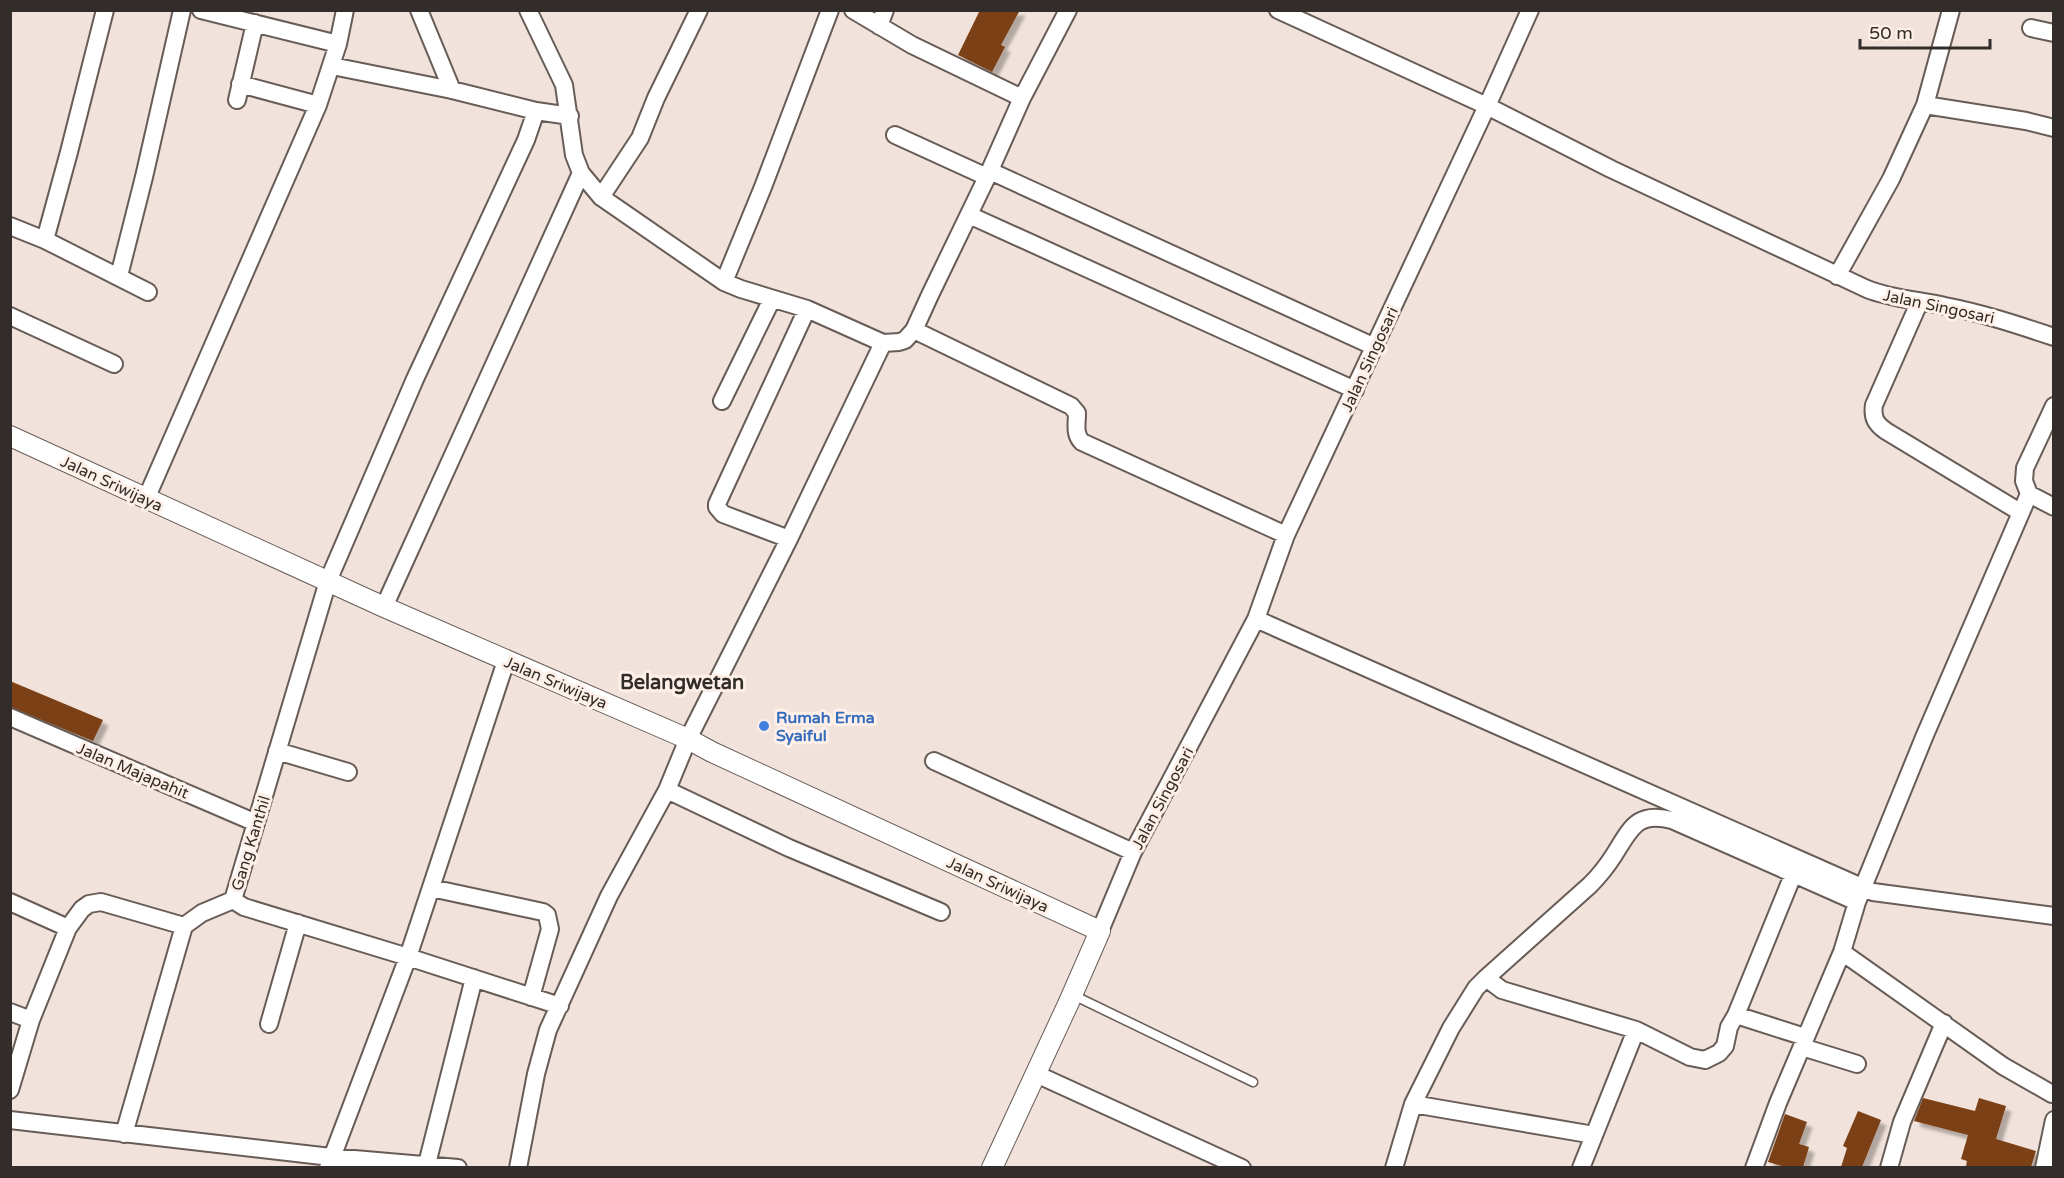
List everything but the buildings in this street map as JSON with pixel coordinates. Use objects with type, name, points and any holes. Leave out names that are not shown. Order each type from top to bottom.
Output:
[{"type":"street","points":[[45,240],[105,10]]},
{"type":"street","points":[[119,276],[182,10]]},
{"type":"street","points":[[201,10],[338,44]]},
{"type":"street","points":[[146,499],[318,105],[332,66],[345,10]]},
{"type":"street","points":[[419,10],[452,90]]},
{"type":"street","points":[[528,10],[564,85],[574,155],[581,173],[601,197],[724,282],[807,309],[883,343],[905,340],[914,330],[1022,98],[1068,10]]},
{"type":"street","points":[[601,197],[640,138],[656,98],[699,10]]},
{"type":"street","points":[[724,282],[763,187],[830,10]]},
{"type":"street","points":[[853,10],[882,18],[912,45],[1022,98]]},
{"type":"street","points":[[1278,10],[1487,106],[1530,10]]},
{"type":"street","points":[[1837,276],[1891,179],[1925,105],[1951,10]]},
{"type":"street","points":[[255,23],[239,92],[318,105]]},
{"type":"street","points":[[2031,28],[2054,33]]},
{"type":"street","points":[[332,66],[452,90],[536,111],[570,116]]},
{"type":"street","points":[[1925,105],[2026,121],[2054,128]]},
{"type":"street","name":"Jalan Singosari","points":[[992,1167],[1072,995],[1133,852],[1256,619],[1286,535],[1487,106],[1611,169],[1837,276],[1881,294],[1989,316],[2054,337]]},
{"type":"street","name":"Gang Kanthil","points":[[184,926],[202,913],[233,900],[328,581],[415,379],[526,140],[536,111]]},
{"type":"street","points":[[895,135],[1375,346]]},
{"type":"street","points":[[384,607],[581,173]]},
{"type":"street","points":[[969,215],[1355,390]]},
{"type":"street","points":[[10,226],[45,240],[148,292]]},
{"type":"street","points":[[722,401],[772,298]]},
{"type":"street","points":[[1919,303],[1874,405],[1874,418],[1878,425],[1886,431],[2020,512]]},
{"type":"street","points":[[789,539],[723,514],[717,504],[807,309]]},
{"type":"street","points":[[10,316],[114,364]]},
{"type":"street","points":[[914,330],[1071,406],[1077,413],[1076,433],[1077,438],[1082,442],[1286,535]]},
{"type":"street","points":[[518,1167],[536,1074],[548,1030],[609,896],[667,790],[688,739],[789,539],[883,343]]},
{"type":"street","points":[[2054,405],[2025,468],[2024,481],[2029,494],[2054,507]]},
{"type":"street","name":"Jalan Sriwijaya","points":[[10,436],[384,607],[688,739],[1100,931]]},
{"type":"street","points":[[1754,1167],[1803,1042],[1842,952],[1863,886],[2029,494]]},
{"type":"street","points":[[1256,619],[1873,892],[2054,916]]},
{"type":"street","points":[[330,1162],[408,957],[506,661]]},
{"type":"street","name":"Jalan Majapahit","points":[[10,717],[256,823]]},
{"type":"street","points":[[277,751],[348,772]]},
{"type":"street","points":[[934,761],[1133,852]]},
{"type":"street","points":[[667,790],[789,848],[941,912]]},
{"type":"street","points":[[1394,1167],[1413,1104],[1451,1028],[1476,988],[1603,872],[1628,831],[1636,824],[1658,816],[1672,820],[1857,902]]},
{"type":"street","points":[[1486,978],[1502,990],[1636,1030],[1690,1057],[1706,1060],[1719,1053],[1725,1046],[1729,1027],[1793,875]]},
{"type":"street","points":[[431,888],[543,912],[547,915],[550,929],[531,996]]},
{"type":"street","points":[[233,900],[244,907],[560,1006]]},
{"type":"street","points":[[10,902],[68,928]]},
{"type":"street","points":[[10,1090],[31,1020],[68,928],[82,909],[89,904],[101,902],[184,926],[124,1134]]},
{"type":"street","points":[[269,1024],[298,923]]},
{"type":"street","points":[[1842,952],[2003,1066],[2053,1095]]},
{"type":"street","points":[[427,1164],[474,978]]},
{"type":"street","points":[[10,1012],[31,1020]]},
{"type":"street","points":[[1736,1015],[1857,1064]]},
{"type":"street","points":[[1889,1167],[1902,1122],[1944,1023]]},
{"type":"street","points":[[1581,1167],[1636,1030]]},
{"type":"street","points":[[1036,1074],[1242,1167]]},
{"type":"street","points":[[1413,1104],[1594,1136]]},
{"type":"street","points":[[10,1120],[330,1162],[458,1167]]},
{"type":"street","points":[[2044,1167],[2054,1120]]},
{"type":"lane","points":[[1072,995],[1253,1082]]},
{"type":"place","name":"Rumah Erma Syaiful","points":[[764,726]]},
{"type":"district","name":"Belangwetan","points":[[682,682]]}]
